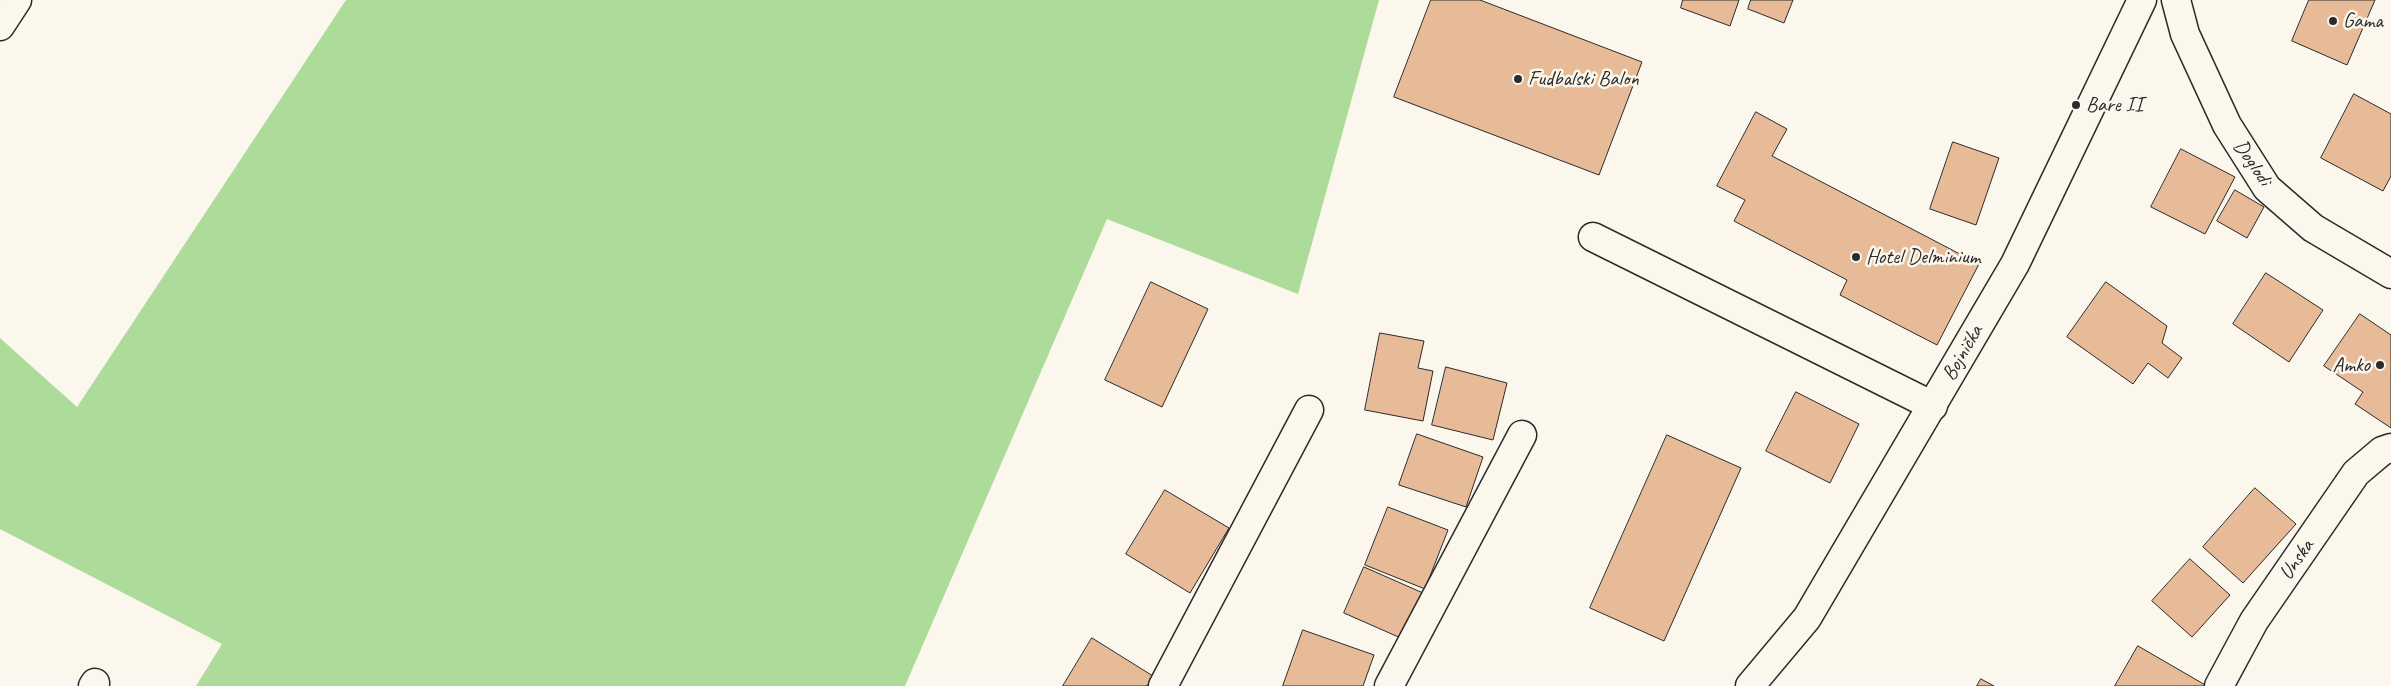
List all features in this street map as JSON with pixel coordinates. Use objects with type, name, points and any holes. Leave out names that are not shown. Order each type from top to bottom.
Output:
[{"type":"street","points":[[0,26],[17,0]]},
{"type":"street","name":"Bojnička","points":[[1750,686],[1807,618],[2015,264],[2142,0]]},
{"type":"street","name":"Doglodi","points":[[2176,0],[2185,34],[2227,124],[2267,188],[2313,228],[2391,274]]},
{"type":"street","points":[[1593,237],[1933,406]]},
{"type":"street","points":[[1163,686],[1309,410]]},
{"type":"street","points":[[1389,686],[1522,435]]},
{"type":"street","name":"Unska","points":[[2219,686],[2254,621],[2356,473],[2382,451],[2391,448]]},
{"type":"green space","points":[[346,0],[1379,0],[1298,294],[1107,219],[905,686],[196,686],[222,644],[0,529],[0,338],[77,407]]},
{"type":"building","name":"Fudbalski Balon","points":[[1431,0],[1480,0],[1642,62],[1599,175],[1394,97]]},
{"type":"building","points":[[1683,0],[1739,0],[1730,26],[1681,8]]},
{"type":"building","points":[[1751,0],[1793,0],[1784,23],[1748,9]]},
{"type":"building","name":"Gama","points":[[2309,0],[2375,0],[2347,65],[2292,41]]},
{"type":"building","points":[[2354,94],[2391,114],[2391,176],[2383,191],[2321,158]]},
{"type":"building","points":[[1756,112],[1787,129],[1772,156],[1979,264],[1937,345],[1840,295],[1847,280],[1734,221],[1745,200],[1717,186]]},
{"type":"building","points":[[1953,142],[1999,158],[1976,225],[1930,209]]},
{"type":"building","points":[[2181,149],[2235,177],[2205,234],[2151,207]]},
{"type":"building","points":[[2235,190],[2264,207],[2247,238],[2217,221]]},
{"type":"building","points":[[2266,273],[2323,310],[2289,362],[2233,324]]},
{"type":"building","points":[[1151,282],[1208,309],[1162,407],[1105,380]]},
{"type":"building","points":[[2106,282],[2167,326],[2162,343],[2182,358],[2168,378],[2148,363],[2133,384],[2067,337]]},
{"type":"building","points":[[2360,314],[2391,335],[2391,428],[2355,404],[2363,392],[2324,366]]},
{"type":"building","points":[[1380,333],[1424,341],[1418,368],[1433,371],[1423,421],[1365,410]]},
{"type":"building","points":[[1446,367],[1507,383],[1493,440],[1432,425]]},
{"type":"building","points":[[1796,392],[1859,424],[1830,483],[1766,451]]},
{"type":"building","points":[[1417,434],[1483,457],[1466,507],[1399,485]]},
{"type":"building","points":[[1667,435],[1741,468],[1664,641],[1590,608]]},
{"type":"building","points":[[2255,488],[2296,524],[2243,583],[2203,547]]},
{"type":"building","points":[[1165,490],[1229,528],[1190,593],[1126,554]]},
{"type":"building","points":[[1388,507],[1448,530],[1425,589],[1365,565]]},
{"type":"building","points":[[2190,559],[2230,595],[2192,637],[2152,601]]},
{"type":"building","points":[[1364,567],[1423,593],[1403,639],[1344,613]]},
{"type":"building","points":[[1303,630],[1374,655],[1363,686],[1283,686]]},
{"type":"building","points":[[1092,638],[1153,676],[1147,686],[1063,686]]},
{"type":"building","points":[[2138,646],[2207,686],[2115,686]]},
{"type":"building","points":[[1981,679],[1994,686],[1977,686]]},
{"type":"place","name":"Gama","points":[[2333,21]]},
{"type":"place","name":"Fudbalski Balon","points":[[1518,79]]},
{"type":"place","name":"Bare II","points":[[2076,105]]},
{"type":"place","name":"Hotel Delminium","points":[[1856,257]]},
{"type":"place","name":"Amko","points":[[2380,365]]}]
